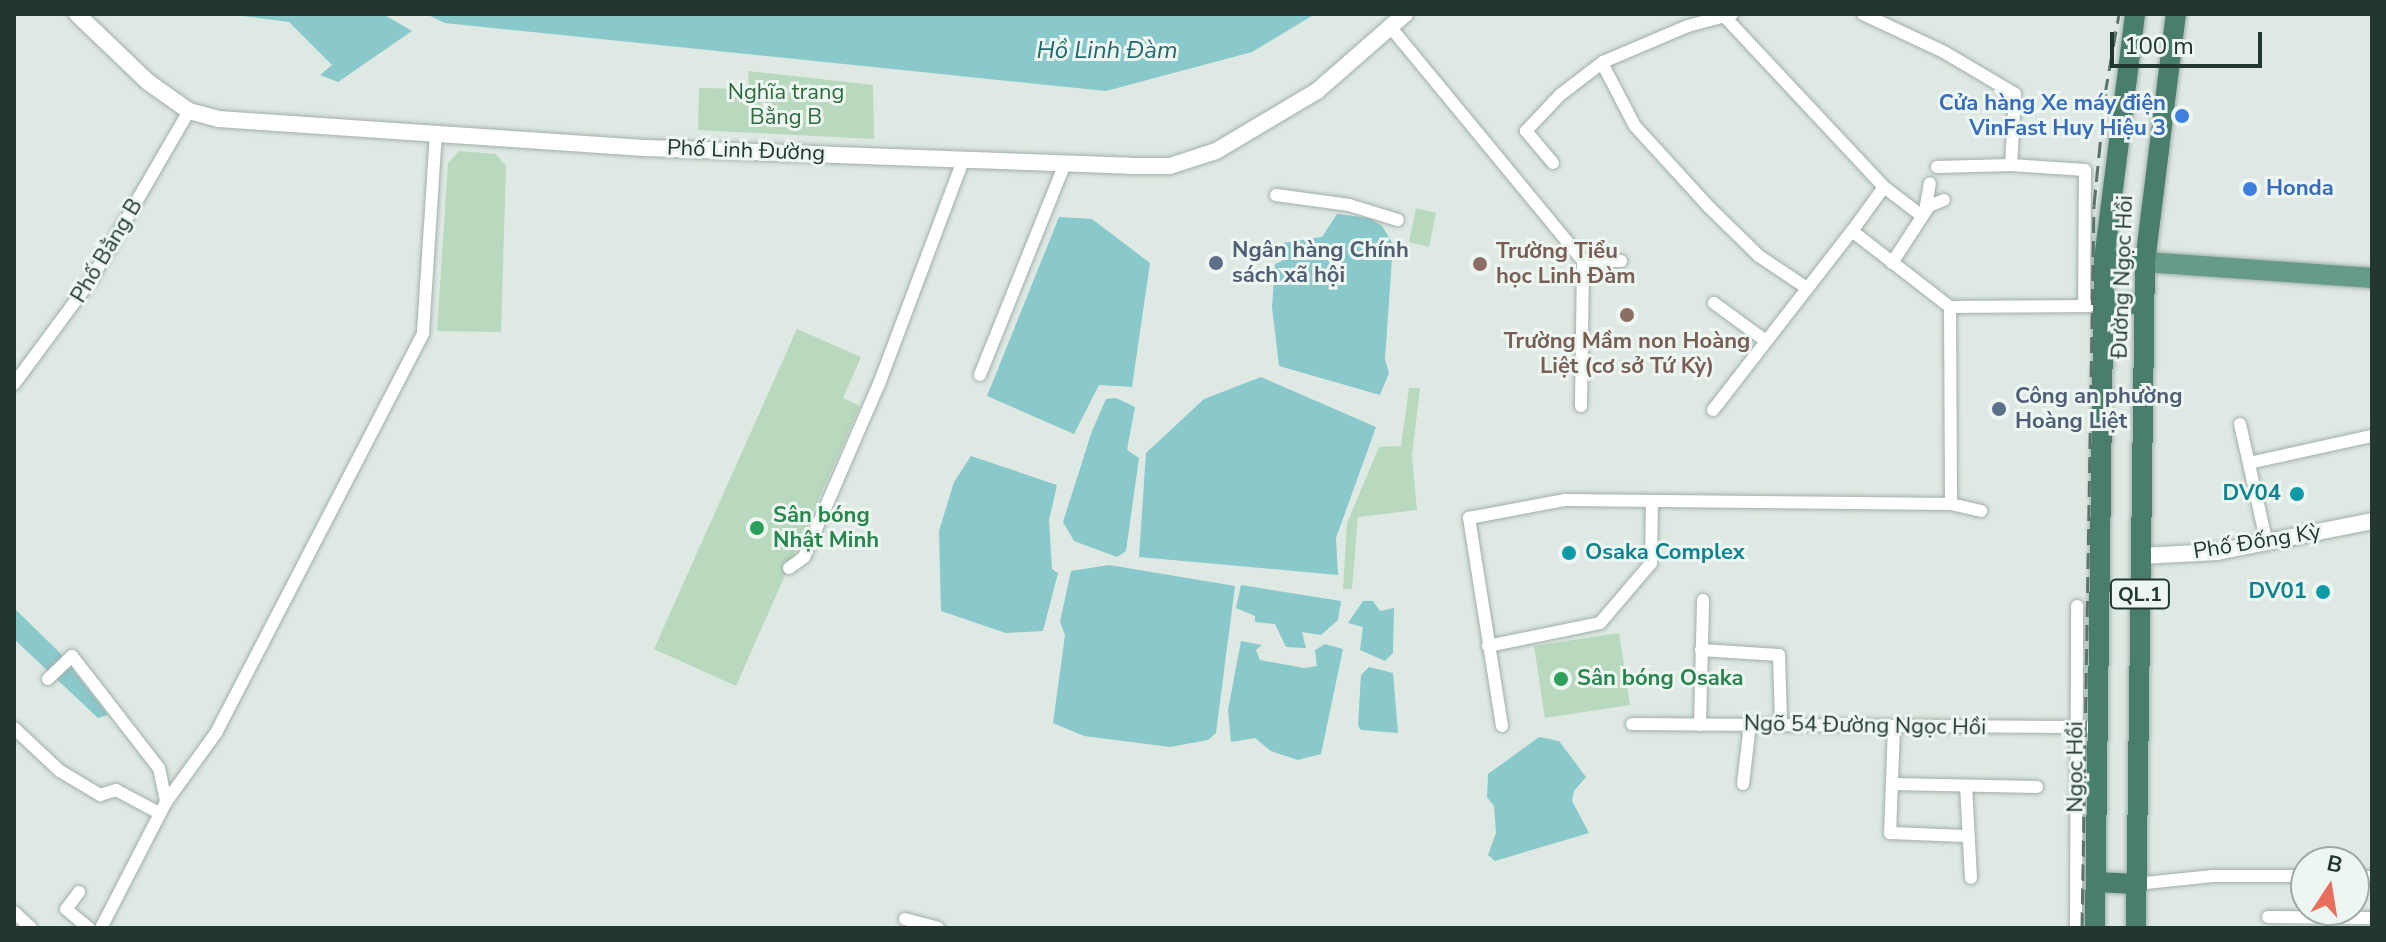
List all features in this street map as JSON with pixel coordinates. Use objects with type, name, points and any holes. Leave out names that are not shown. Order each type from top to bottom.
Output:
[{"type":"highway","name":"Đường Ngọc Hồi","points":[[2095,928],[2098,727],[2094,305],[2104,260],[2135,14]]},
{"type":"highway","name":"Đường Ngọc Hồi","points":[[2136,928],[2145,262],[2157,137],[2176,14]]},
{"type":"highway","points":[[2104,260],[2145,262]]},
{"type":"highway","points":[[2094,305],[2144,304]]},
{"type":"highway","points":[[2096,882],[2136,884]]},
{"type":"main road","points":[[2145,262],[2372,278]]},
{"type":"street","name":"Phố Linh Đường","points":[[77,14],[148,82],[189,111],[219,119],[647,148],[1170,166],[1216,151],[1317,91],[1392,29],[1405,14]]},
{"type":"street","points":[[1863,14],[1944,52],[2015,94],[2011,165]]},
{"type":"street","points":[[1553,163],[1526,131],[1602,63],[1686,20],[1728,15],[1884,187],[1925,211]]},
{"type":"street","points":[[1392,29],[1583,261],[1581,406]]},
{"type":"street","points":[[1602,63],[1635,126],[1759,256],[1807,288]]},
{"type":"street","name":"Phố Bằng B","points":[[14,384],[61,327],[189,111]]},
{"type":"street","points":[[101,928],[162,808],[216,733],[423,333],[436,133]]},
{"type":"street","points":[[789,568],[804,557],[879,384],[964,158]]},
{"type":"street","points":[[980,375],[1065,164]]},
{"type":"street","points":[[1854,229],[1892,263],[1950,307],[2094,305],[2085,170],[2011,165],[1937,167]]},
{"type":"street","points":[[1892,263],[1925,211],[1930,183]]},
{"type":"street","points":[[1713,410],[1884,187]]},
{"type":"street","points":[[1276,195],[1349,205],[1398,220]]},
{"type":"street","points":[[1925,211],[1944,200]]},
{"type":"street","points":[[1583,261],[1621,261]]},
{"type":"street","points":[[1714,303],[1766,341]]},
{"type":"street","points":[[1950,307],[1951,504]]},
{"type":"street","points":[[2240,424],[2267,544]]},
{"type":"street","points":[[2249,463],[2372,436]]},
{"type":"street","points":[[1502,726],[1469,518],[1565,500],[1951,504],[1981,511]]},
{"type":"street","points":[[1488,646],[1600,623],[1651,563],[1652,502]]},
{"type":"street","name":"Phố Đống Kỳ","points":[[2141,556],[2267,544],[2372,521]]},
{"type":"street","points":[[1700,725],[1703,600]]},
{"type":"street","name":"Ngọc Hồi","points":[[2076,928],[2077,606]]},
{"type":"street","points":[[1701,650],[1779,655],[1781,723]]},
{"type":"street","points":[[49,678],[70,658],[159,768],[162,808]]},
{"type":"street","name":"Ngõ 54 Đường Ngọc Hồi","points":[[1632,724],[2098,727]]},
{"type":"street","points":[[1743,784],[1750,724]]},
{"type":"street","points":[[1894,726],[1890,833],[1965,836]]},
{"type":"street","points":[[14,728],[60,771],[100,795],[116,790],[162,808]]},
{"type":"street","points":[[1892,784],[2037,787]]},
{"type":"street","points":[[1966,786],[1965,836],[1971,878]]},
{"type":"street","points":[[2136,884],[2213,876],[2290,876]]},
{"type":"street","points":[[79,892],[66,909],[89,928]]},
{"type":"street","points":[[14,912],[31,928]]},
{"type":"street","points":[[2268,917],[2290,917]]},
{"type":"street","points":[[905,919],[938,928]]},
{"type":"green space","name":"Nghĩa trang Bằng B","points":[[748,71],[873,85],[874,139],[698,130],[699,88],[749,89]]},
{"type":"green space","points":[[459,151],[496,154],[506,166],[501,332],[437,331],[448,163]]},
{"type":"green space","points":[[1416,208],[1436,213],[1429,247],[1409,242]]},
{"type":"green space","name":"Sân bóng Nhật Minh","points":[[797,329],[861,357],[843,398],[860,406],[736,686],[654,649]]},
{"type":"green space","points":[[1409,388],[1420,388],[1412,456],[1417,510],[1358,517],[1352,589],[1343,589],[1347,523],[1379,447],[1401,446]]},
{"type":"green space","points":[[1619,633],[1630,705],[1545,718],[1534,646]]},
{"type":"water","points":[[227,14],[383,14],[412,31],[338,82],[320,75],[332,65],[289,22]]},
{"type":"water","name":"Hồ Linh Đàm","points":[[426,14],[1315,14],[1252,52],[1106,91],[445,23]]},
{"type":"water","points":[[1337,214],[1369,218],[1382,226],[1393,244],[1385,359],[1389,373],[1380,395],[1279,366],[1272,307],[1275,264],[1282,261],[1283,243],[1322,237]]},
{"type":"water","points":[[1059,217],[1092,219],[1150,263],[1132,387],[1099,385],[1074,434],[987,396]]},
{"type":"water","points":[[1261,377],[1376,427],[1336,538],[1338,575],[1139,557],[1146,453],[1204,399]]},
{"type":"water","points":[[1116,398],[1135,407],[1127,450],[1139,458],[1126,551],[1117,557],[1074,541],[1063,522],[1092,431],[1106,399]]},
{"type":"water","points":[[971,456],[1057,485],[1049,520],[1052,569],[1058,573],[1043,631],[1006,633],[941,611],[939,531],[954,482]]},
{"type":"water","points":[[1109,565],[1235,586],[1216,733],[1208,740],[1170,747],[1084,736],[1053,723],[1065,635],[1060,622],[1071,571]]},
{"type":"water","points":[[1241,585],[1341,601],[1338,620],[1321,635],[1302,632],[1306,648],[1286,647],[1275,624],[1255,622],[1255,616],[1236,608]]},
{"type":"water","points":[[1363,601],[1373,601],[1380,611],[1394,608],[1393,653],[1385,661],[1360,650],[1363,627],[1348,623]]},
{"type":"water","points":[[14,608],[60,653],[108,715],[98,718],[14,639]]},
{"type":"water","points":[[1241,641],[1262,645],[1256,650],[1260,660],[1304,668],[1317,666],[1315,650],[1325,644],[1343,649],[1321,754],[1298,760],[1271,751],[1255,738],[1231,742],[1228,710]]},
{"type":"water","points":[[1369,667],[1393,673],[1398,733],[1361,730],[1358,725],[1361,675]]},
{"type":"water","points":[[1539,737],[1559,741],[1586,777],[1574,791],[1572,801],[1589,833],[1495,861],[1488,855],[1496,833],[1494,806],[1487,797],[1488,774]]},
{"type":"railway","points":[[2082,928],[2094,205],[2105,94],[2119,14]]},
{"type":"place","name":"Cửa hàng Xe máy điện VinFast Huy Hiệu 3","points":[[2182,116]]},
{"type":"place","name":"Honda","points":[[2250,189]]},
{"type":"place","name":"Ngân hàng Chính sách xã hội","points":[[1216,263]]},
{"type":"place","name":"Trường Tiểu học Linh Đàm","points":[[1480,264]]},
{"type":"place","name":"Trường Mầm non Hoàng Liệt (cơ sở Tứ Kỳ)","points":[[1627,315]]},
{"type":"place","name":"Công an phường Hoàng Liệt","points":[[1999,409]]},
{"type":"place","name":"DV04","points":[[2297,494]]},
{"type":"place","name":"Sân bóng Nhật Minh","points":[[757,528]]},
{"type":"place","name":"Osaka Complex","points":[[1569,553]]},
{"type":"place","name":"DV01","points":[[2323,592]]},
{"type":"place","name":"Sân bóng Osaka","points":[[1561,679]]}]
